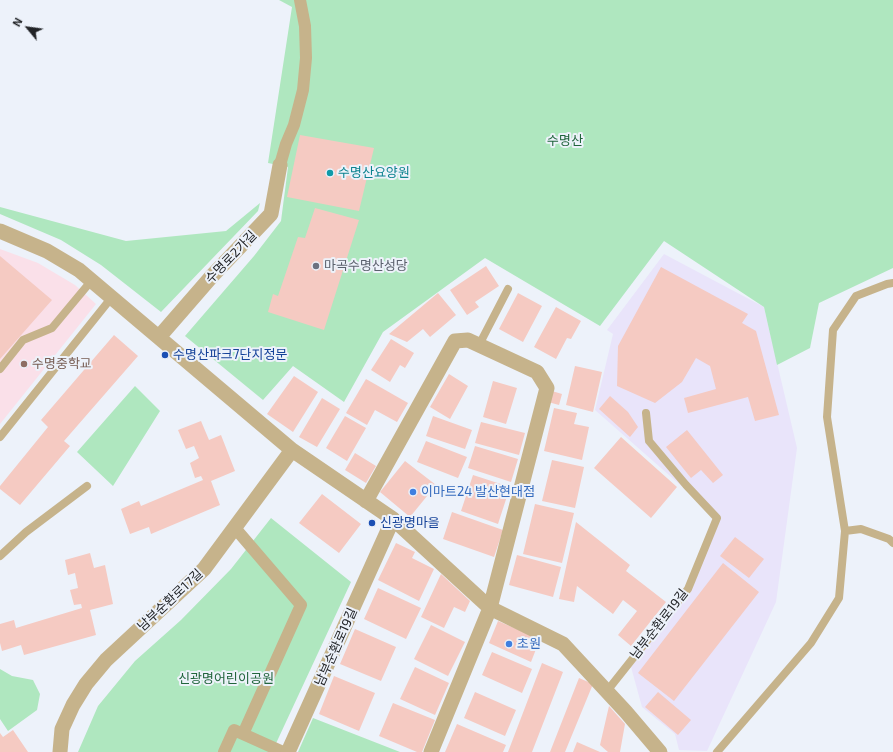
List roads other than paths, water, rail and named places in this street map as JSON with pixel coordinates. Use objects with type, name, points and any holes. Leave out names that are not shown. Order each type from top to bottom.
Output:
[{"type":"street","points":[[280,165],[286,144],[294,125],[303,90],[306,58],[305,26],[300,0]]},
{"type":"street","name":"수명로2가길","points":[[159,337],[212,276],[271,214],[280,165]]},
{"type":"street","points":[[0,231],[47,251],[79,270],[292,450],[393,519],[490,608],[563,644],[607,691],[660,752]]},
{"type":"street","points":[[366,501],[455,341],[468,340],[537,372],[547,388],[490,608],[430,752]]},
{"type":"street","name":"남부순환로17길","points":[[60,752],[62,729],[73,705],[86,684],[106,660],[204,569],[292,450]]},
{"type":"street","name":"남부순환로19길","points":[[288,752],[393,519]]},
{"type":"street","points":[[235,528],[301,605],[243,734]]},
{"type":"street","points":[[224,752],[234,730],[283,752]]},
{"type":"lane","points":[[0,368],[23,340],[52,328],[92,280]]},
{"type":"lane","points":[[717,752],[811,643],[840,598],[845,531],[827,417],[833,330],[856,296],[893,283]]},
{"type":"lane","points":[[479,345],[508,288]]},
{"type":"lane","points":[[0,437],[112,297]]},
{"type":"lane","name":"남부순환로19길","points":[[607,691],[688,589],[717,518],[650,441],[646,413]]},
{"type":"lane","points":[[0,556],[26,532],[87,486]]},
{"type":"lane","points":[[845,531],[861,529],[889,539],[893,543]]},
{"type":"place","name":"수명산요양원","points":[[330,173]]},
{"type":"place","name":"마곡수명산성당","points":[[316,266]]},
{"type":"place","name":"수명산파크7단지정문","points":[[165,355]]},
{"type":"place","name":"수명중학교","points":[[24,364]]},
{"type":"place","name":"이마트24 발산현대점","points":[[413,492]]},
{"type":"place","name":"신광명마을","points":[[372,523]]},
{"type":"place","name":"초원","points":[[509,644]]},
{"type":"park label","name":"수명산","points":[[565,141]]},
{"type":"park label","name":"신광명어린이공원","points":[[226,679]]}]
